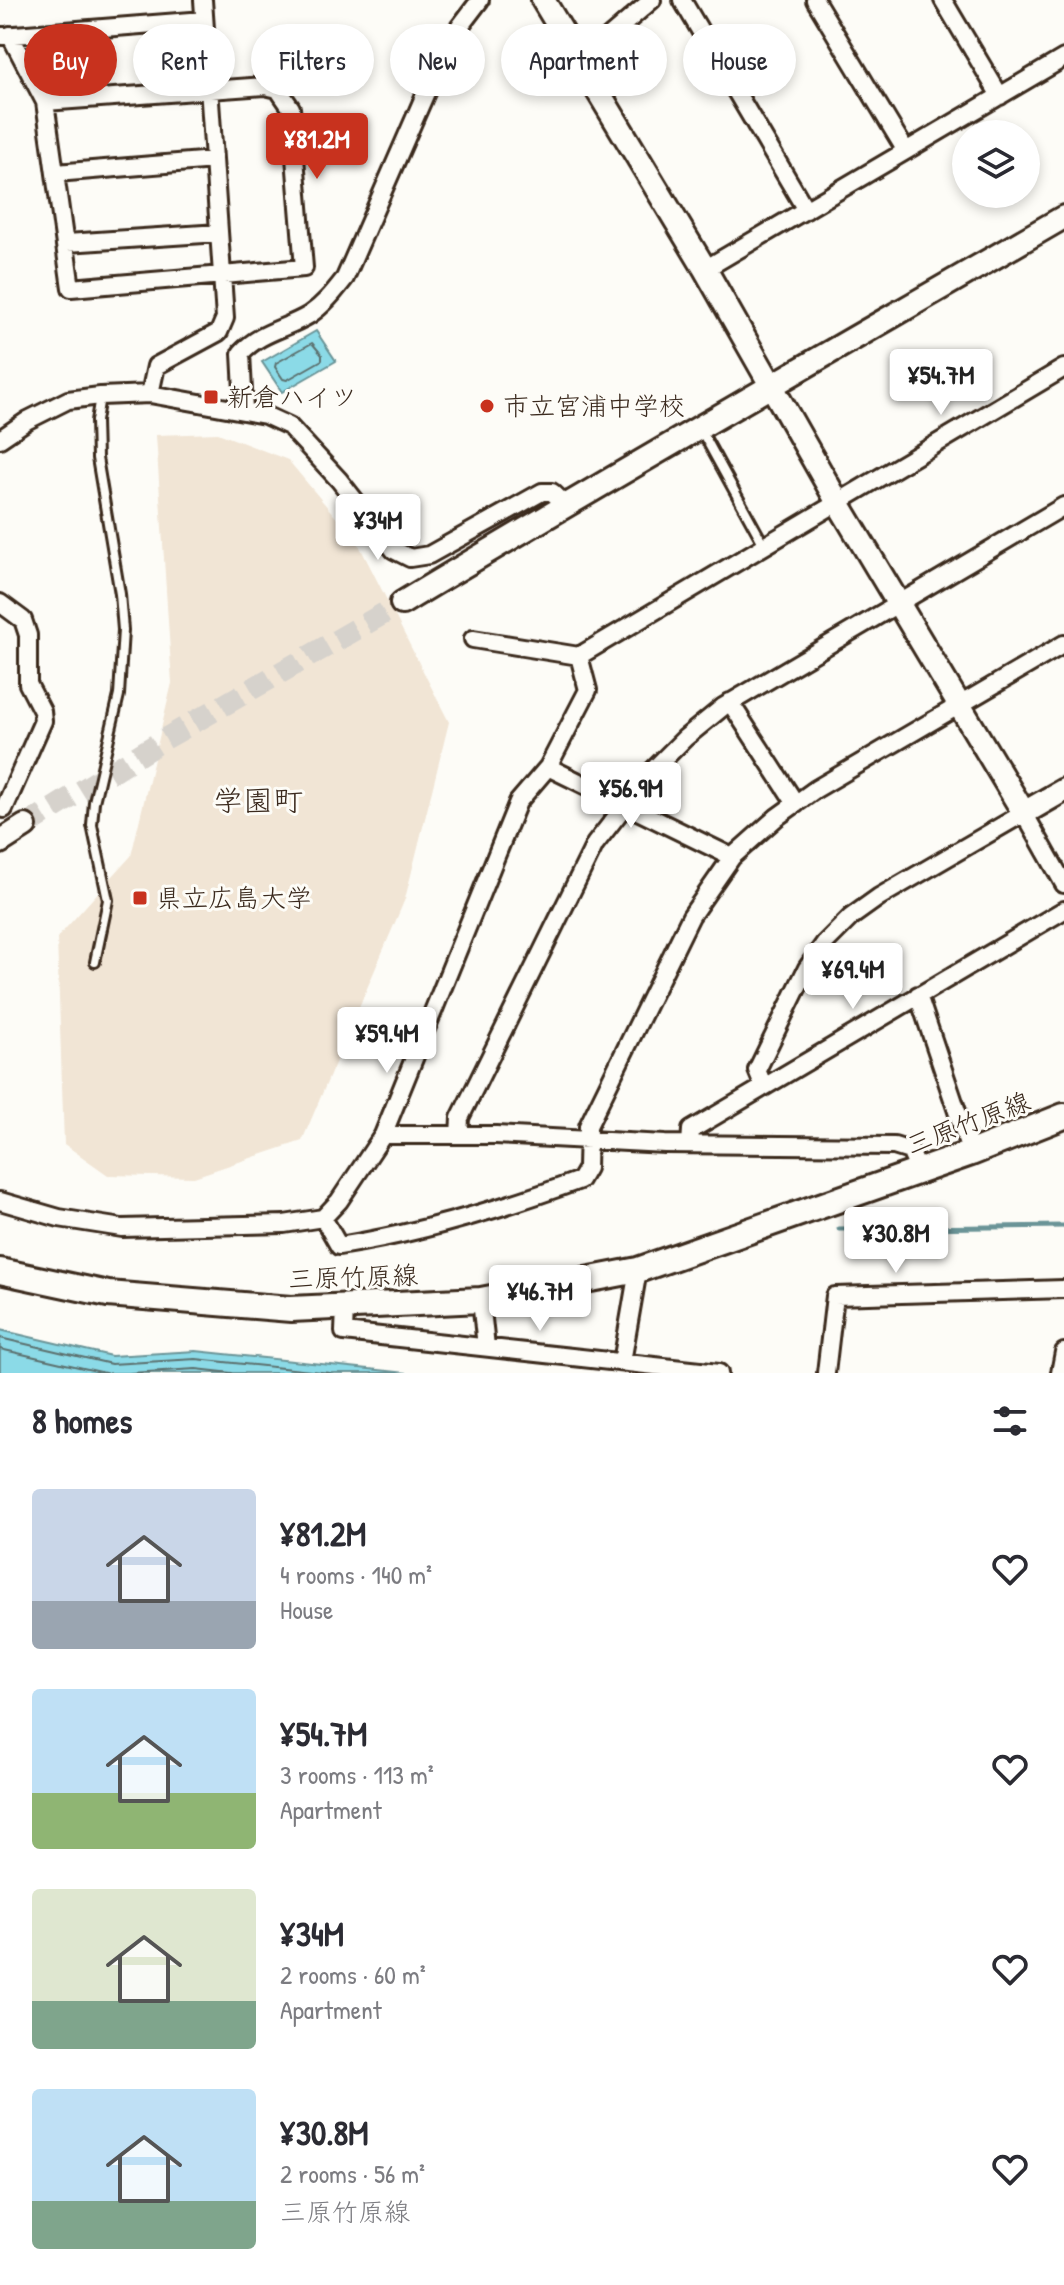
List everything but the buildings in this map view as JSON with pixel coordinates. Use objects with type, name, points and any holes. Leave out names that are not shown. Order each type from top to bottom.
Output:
[{"type":"main road","name":"三原竹原線","points":[[0,1271],[108,1294],[291,1309],[481,1300],[638,1270],[971,1153],[1064,1116]]},
{"type":"street","points":[[203,0],[204,24]]},
{"type":"street","points":[[244,410],[241,353],[252,341],[308,316],[328,301],[345,278],[448,42],[480,0]]},
{"type":"street","points":[[543,0],[558,24]]},
{"type":"street","points":[[624,24],[652,0]]},
{"type":"street","points":[[682,0],[806,210]]},
{"type":"street","points":[[815,0],[906,151]]},
{"type":"street","points":[[943,0],[1000,96]]},
{"type":"street","points":[[204,20],[5,36],[45,102],[71,288],[304,268],[291,108],[278,89],[265,86],[235,89]]},
{"type":"street","points":[[705,269],[1064,58]]},
{"type":"street","points":[[45,102],[134,96]]},
{"type":"street","points":[[150,394],[156,366],[219,332],[225,318],[209,96]]},
{"type":"street","points":[[602,96],[1064,884]]},
{"type":"street","points":[[56,173],[214,160]]},
{"type":"street","points":[[402,603],[565,504],[701,429],[1064,217]]},
{"type":"street","points":[[67,243],[219,233]]},
{"type":"street","points":[[473,639],[579,656],[1064,368]]},
{"type":"street","points":[[0,439],[28,420],[68,400],[100,396],[150,394],[265,415],[289,426],[339,480],[394,550],[410,558],[429,555],[542,492],[552,492],[565,504]]},
{"type":"street","points":[[459,1135],[460,1118],[595,844],[651,772],[685,738],[730,702],[1064,506]]},
{"type":"street","points":[[0,603],[23,620],[28,635],[28,684],[42,711],[43,721],[4,809]]},
{"type":"street","points":[[323,1218],[339,1246],[404,1236],[533,1198],[580,1180],[587,1168],[588,1126],[691,916],[732,857],[816,789],[1064,644]]},
{"type":"street","points":[[0,1201],[59,1218],[122,1228],[284,1224],[323,1218],[339,1201],[383,1135],[518,802],[548,767],[588,690],[579,656]]},
{"type":"street","points":[[730,702],[796,804]]},
{"type":"street","points":[[548,767],[732,857]]},
{"type":"street","points":[[764,1087],[757,1070],[807,968],[824,944],[851,917],[879,897],[1064,790]]},
{"type":"street","points":[[0,842],[25,826]]},
{"type":"street","points":[[690,1144],[691,1130],[1064,910]]},
{"type":"street","points":[[918,995],[971,1153]]},
{"type":"street","points":[[383,1135],[894,1146],[910,1151],[919,1171]]},
{"type":"street","points":[[622,1362],[638,1270]]},
{"type":"street","points":[[826,1373],[835,1296],[1064,1289]]},
{"type":"street","points":[[481,1300],[486,1347]]},
{"type":"street","points":[[345,1307],[344,1332],[719,1373]]},
{"type":"street","points":[[1060,1373],[1064,1352]]},
{"type":"lane","points":[[95,962],[108,900],[92,825],[94,802],[119,695],[123,630],[120,594],[97,458],[96,421],[100,396]]},
{"type":"lane","points":[[701,429],[764,545]]},
{"type":"shaded area","points":[[218,433],[288,460],[359,545],[449,722],[405,899],[302,1141],[194,1177],[108,1175],[64,1144],[57,938],[131,856],[172,683],[156,435]]},
{"type":"water","points":[[316,331],[336,361],[282,392],[262,362]]},
{"type":"water","points":[[0,1330],[111,1356],[196,1351],[407,1373],[0,1373]]},
{"type":"waterway","points":[[839,1229],[1064,1226]]},
{"type":"tunnel","points":[[25,826],[163,740],[402,603]]},
{"type":"place","name":"新倉ハイツ","points":[[211,397]]},
{"type":"place","name":"市立宮浦中学校","points":[[487,406]]},
{"type":"place","name":"県立広島大学","points":[[140,898]]},
{"type":"district","name":"学園町","points":[[258,801]]}]
